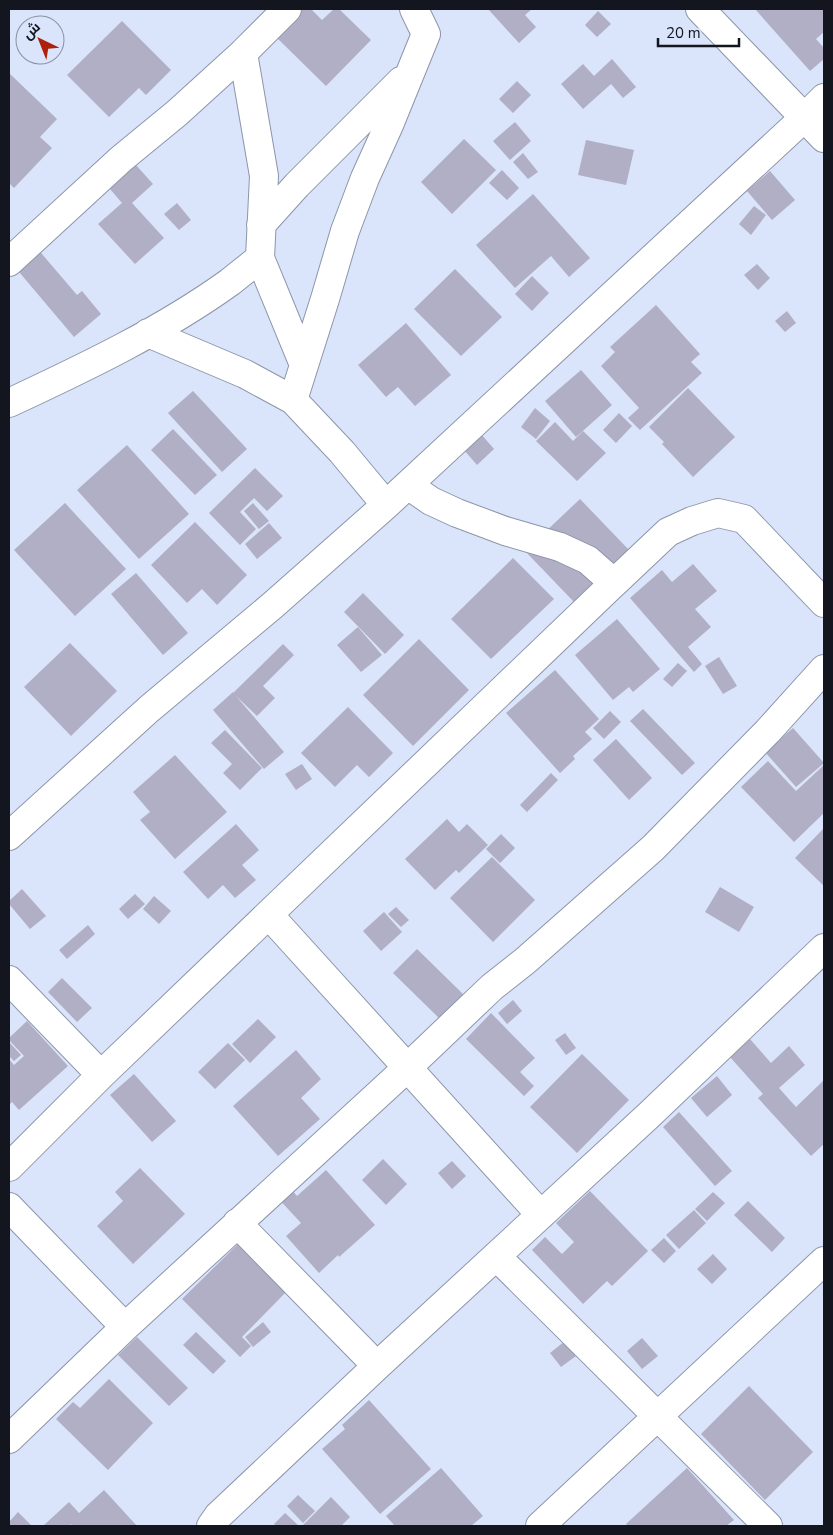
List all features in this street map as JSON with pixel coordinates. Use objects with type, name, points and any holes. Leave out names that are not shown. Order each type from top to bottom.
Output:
[{"type":"street","points":[[9,262],[121,159],[177,113],[243,53],[287,9]]},
{"type":"street","points":[[293,400],[345,231],[364,178],[426,34],[414,9]]},
{"type":"street","points":[[700,9],[824,138]]},
{"type":"street","points":[[243,53],[264,176],[260,258],[304,365]]},
{"type":"street","points":[[261,225],[297,185],[409,73]]},
{"type":"street","points":[[12,826],[273,605],[386,505],[824,98]]},
{"type":"street","points":[[9,403],[148,334],[230,282],[260,258]]},
{"type":"street","points":[[148,334],[245,374],[293,400],[342,452],[386,505]]},
{"type":"street","points":[[408,485],[431,501],[457,513],[505,531],[560,547],[588,560],[614,583]]},
{"type":"street","points":[[9,1167],[101,1076],[668,532],[692,521],[718,513],[744,519],[824,603]]},
{"type":"street","points":[[9,1439],[125,1327],[407,1068],[492,987],[525,961],[653,848],[768,731],[824,669]]},
{"type":"street","points":[[269,915],[541,1215]]},
{"type":"street","points":[[211,1526],[218,1516],[377,1366],[648,1116],[824,948]]},
{"type":"street","points":[[9,980],[101,1076]]},
{"type":"street","points":[[9,1207],[125,1327]]},
{"type":"street","points":[[238,1223],[377,1366]]},
{"type":"street","points":[[496,1256],[768,1526]]},
{"type":"street","points":[[540,1526],[824,1261]]},
{"type":"building","points":[[302,9],[311,9],[322,20],[334,9],[339,9],[371,40],[326,86],[275,36]]},
{"type":"building","points":[[488,9],[532,9],[525,15],[536,27],[519,43]]},
{"type":"building","points":[[755,9],[824,9],[824,32],[816,39],[824,48],[824,59],[810,71]]},
{"type":"building","points":[[598,11],[611,24],[597,37],[585,25]]},
{"type":"building","points":[[122,21],[171,70],[146,95],[139,88],[109,117],[67,75]]},
{"type":"building","points":[[612,59],[636,87],[623,98],[611,84],[583,109],[561,84],[583,64],[594,76]]},
{"type":"building","points":[[9,73],[57,119],[40,137],[52,148],[14,188],[9,183]]},
{"type":"building","points":[[517,81],[531,95],[513,113],[499,99]]},
{"type":"building","points":[[515,122],[531,141],[510,160],[493,141]]},
{"type":"building","points":[[464,139],[496,170],[452,214],[421,182]]},
{"type":"building","points":[[586,140],[634,150],[626,185],[578,175]]},
{"type":"building","points":[[523,153],[538,172],[528,179],[513,162]]},
{"type":"building","points":[[136,165],[153,184],[132,203],[164,238],[135,264],[98,224],[122,203],[110,189]]},
{"type":"building","points":[[502,170],[519,188],[507,200],[489,183]]},
{"type":"building","points":[[770,171],[795,200],[772,220],[747,191]]},
{"type":"building","points":[[533,194],[590,258],[569,277],[551,256],[515,288],[476,245]]},
{"type":"building","points":[[177,203],[191,220],[179,230],[164,214]]},
{"type":"building","points":[[754,206],[766,215],[751,235],[739,224]]},
{"type":"building","points":[[36,247],[77,295],[82,291],[101,314],[74,337],[14,266]]},
{"type":"building","points":[[757,264],[770,278],[758,290],[744,275]]},
{"type":"building","points":[[455,269],[502,317],[461,356],[414,309]]},
{"type":"building","points":[[532,276],[549,293],[532,311],[515,294]]},
{"type":"building","points":[[656,305],[700,354],[691,362],[702,373],[640,430],[628,418],[639,408],[601,366],[615,352],[610,347]]},
{"type":"building","points":[[787,311],[796,323],[785,332],[775,321]]},
{"type":"building","points":[[406,323],[451,375],[415,406],[398,387],[386,397],[358,365]]},
{"type":"building","points":[[581,370],[612,405],[576,437],[545,401]]},
{"type":"building","points":[[688,388],[735,437],[693,477],[649,427]]},
{"type":"building","points":[[193,391],[247,449],[222,472],[168,413]]},
{"type":"building","points":[[535,408],[550,421],[536,439],[521,427]]},
{"type":"building","points":[[619,413],[632,426],[616,443],[603,430]]},
{"type":"building","points":[[555,422],[573,441],[583,431],[606,453],[577,481],[536,441]]},
{"type":"building","points":[[173,429],[217,475],[195,495],[151,450]]},
{"type":"building","points":[[481,434],[494,449],[477,465],[464,450]]},
{"type":"building","points":[[127,445],[189,514],[139,559],[77,490]]},
{"type":"building","points":[[255,468],[283,496],[267,511],[254,498],[240,512],[256,529],[240,545],[209,513]]},
{"type":"building","points":[[580,499],[629,550],[574,602],[525,551]]},
{"type":"building","points":[[65,503],[126,569],[75,616],[14,550]]},
{"type":"building","points":[[253,503],[269,521],[259,529],[244,511]]},
{"type":"building","points":[[195,522],[247,575],[217,605],[202,589],[187,603],[151,565]]},
{"type":"building","points":[[269,523],[282,538],[257,559],[245,544]]},
{"type":"building","points":[[513,558],[554,599],[491,659],[451,619]]},
{"type":"building","points":[[693,564],[717,591],[695,609],[711,627],[688,647],[702,664],[694,672],[630,598],[662,570],[672,582]]},
{"type":"building","points":[[136,573],[188,633],[163,655],[111,594]]},
{"type":"building","points":[[363,593],[404,635],[385,654],[344,612]]},
{"type":"building","points":[[617,619],[660,669],[633,692],[629,687],[613,700],[575,655]]},
{"type":"building","points":[[358,627],[382,655],[361,672],[337,645]]},
{"type":"building","points":[[419,639],[469,690],[413,746],[363,695]]},
{"type":"building","points":[[70,643],[117,691],[71,736],[24,687]]},
{"type":"building","points":[[283,644],[294,655],[263,686],[275,698],[257,716],[236,696],[284,752],[264,769],[213,710]]},
{"type":"building","points":[[719,657],[737,686],[723,694],[705,666]]},
{"type":"building","points":[[678,663],[687,671],[672,687],[663,679]]},
{"type":"building","points":[[555,670],[599,719],[585,732],[592,739],[573,756],[575,759],[560,773],[506,713]]},
{"type":"building","points":[[348,707],[393,753],[369,777],[357,765],[335,787],[301,753]]},
{"type":"building","points":[[643,709],[695,763],[682,775],[630,721]]},
{"type":"building","points":[[610,711],[621,722],[604,739],[593,728]]},
{"type":"building","points":[[793,728],[824,763],[796,787],[765,752]]},
{"type":"building","points":[[225,730],[262,768],[240,790],[223,773],[232,764],[211,743]]},
{"type":"building","points":[[616,739],[652,778],[629,800],[593,760]]},
{"type":"building","points":[[175,755],[227,812],[175,859],[140,820],[150,812],[133,792]]},
{"type":"building","points":[[768,761],[796,791],[824,765],[824,813],[794,842],[741,787]]},
{"type":"building","points":[[302,764],[312,779],[296,790],[285,774]]},
{"type":"building","points":[[551,773],[558,780],[527,812],[520,805]]},
{"type":"building","points":[[447,819],[459,832],[467,824],[488,845],[459,873],[456,870],[435,890],[405,859]]},
{"type":"building","points":[[236,824],[259,850],[242,865],[256,880],[235,898],[223,885],[208,899],[183,872]]},
{"type":"building","points":[[824,828],[824,886],[795,858]]},
{"type":"building","points":[[501,834],[515,848],[500,863],[486,849]]},
{"type":"building","points":[[492,857],[535,900],[493,942],[450,898]]},
{"type":"building","points":[[720,887],[754,907],[739,932],[705,912]]},
{"type":"building","points":[[22,889],[46,916],[30,929],[9,904],[9,901]]},
{"type":"building","points":[[135,894],[145,904],[128,919],[119,909]]},
{"type":"building","points":[[154,896],[171,911],[159,924],[143,909]]},
{"type":"building","points":[[396,907],[409,920],[401,927],[388,914]]},
{"type":"building","points":[[384,912],[402,932],[381,951],[363,931]]},
{"type":"building","points":[[88,925],[95,934],[67,959],[59,950]]},
{"type":"building","points":[[417,949],[464,995],[440,1019],[393,973]]},
{"type":"building","points":[[62,978],[92,1008],[77,1022],[48,992]]},
{"type":"building","points":[[513,1000],[522,1011],[507,1024],[498,1013]]},
{"type":"building","points":[[491,1013],[535,1058],[520,1072],[534,1086],[524,1096],[466,1039]]},
{"type":"building","points":[[258,1019],[276,1037],[250,1063],[232,1044]]},
{"type":"building","points":[[27,1021],[68,1066],[19,1110],[12,1102],[9,1105],[9,1059],[14,1065],[24,1056],[9,1038]]},
{"type":"building","points":[[565,1033],[576,1048],[566,1055],[555,1040]]},
{"type":"building","points":[[750,1039],[771,1063],[789,1046],[805,1065],[779,1088],[796,1107],[824,1080],[824,1144],[811,1156],[758,1098],[763,1094],[730,1057]]},
{"type":"building","points":[[9,1042],[21,1055],[14,1061],[9,1056]]},
{"type":"building","points":[[228,1043],[245,1060],[215,1089],[198,1072]]},
{"type":"building","points":[[296,1050],[321,1079],[301,1098],[320,1119],[278,1156],[233,1106]]},
{"type":"building","points":[[582,1054],[629,1100],[577,1153],[530,1107]]},
{"type":"building","points":[[134,1074],[176,1121],[152,1142],[110,1095]]},
{"type":"building","points":[[717,1076],[732,1095],[707,1117],[691,1098]]},
{"type":"building","points":[[679,1112],[732,1171],[715,1186],[663,1127]]},
{"type":"building","points":[[383,1159],[407,1184],[386,1205],[362,1180]]},
{"type":"building","points":[[452,1161],[466,1176],[452,1189],[438,1173]]},
{"type":"building","points":[[140,1168],[185,1214],[133,1264],[97,1226],[123,1201],[115,1192]]},
{"type":"building","points":[[326,1170],[375,1225],[319,1273],[286,1236],[301,1223],[276,1196],[288,1186],[297,1196]]},
{"type":"building","points":[[590,1191],[648,1251],[612,1286],[607,1281],[583,1304],[532,1250],[545,1237],[562,1254],[574,1242],[556,1223]]},
{"type":"building","points":[[713,1192],[725,1203],[707,1221],[695,1209]]},
{"type":"building","points":[[748,1201],[785,1238],[772,1252],[734,1215]]},
{"type":"building","points":[[694,1210],[706,1223],[679,1249],[666,1235]]},
{"type":"building","points":[[664,1238],[676,1251],[664,1263],[651,1250]]},
{"type":"building","points":[[238,1244],[286,1292],[242,1337],[251,1346],[240,1357],[182,1299]]},
{"type":"building","points":[[713,1254],[727,1269],[712,1284],[697,1269]]},
{"type":"building","points":[[263,1322],[271,1332],[253,1347],[245,1337]]},
{"type":"building","points":[[196,1332],[226,1361],[213,1374],[183,1345]]},
{"type":"building","points":[[137,1337],[188,1388],[169,1406],[118,1355]]},
{"type":"building","points":[[642,1338],[658,1356],[642,1369],[627,1351]]},
{"type":"building","points":[[565,1341],[576,1356],[561,1367],[550,1353]]},
{"type":"building","points":[[109,1379],[153,1423],[108,1470],[56,1419],[73,1402],[80,1408]]},
{"type":"building","points":[[749,1386],[813,1452],[765,1500],[701,1434]]},
{"type":"building","points":[[369,1400],[431,1469],[380,1514],[322,1449],[345,1429],[342,1425]]},
{"type":"building","points":[[441,1468],[483,1516],[471,1526],[395,1526],[386,1516]]},
{"type":"building","points":[[687,1468],[734,1520],[726,1526],[628,1526],[626,1524]]},
{"type":"building","points":[[104,1490],[137,1526],[72,1526],[71,1524],[69,1526],[43,1526],[69,1502],[79,1513]]},
{"type":"building","points":[[298,1495],[315,1511],[303,1523],[287,1506]]},
{"type":"building","points":[[331,1497],[350,1517],[341,1526],[302,1526]]},
{"type":"building","points":[[18,1512],[32,1526],[9,1526],[9,1522]]},
{"type":"building","points":[[285,1513],[299,1526],[276,1526],[274,1524]]}]
